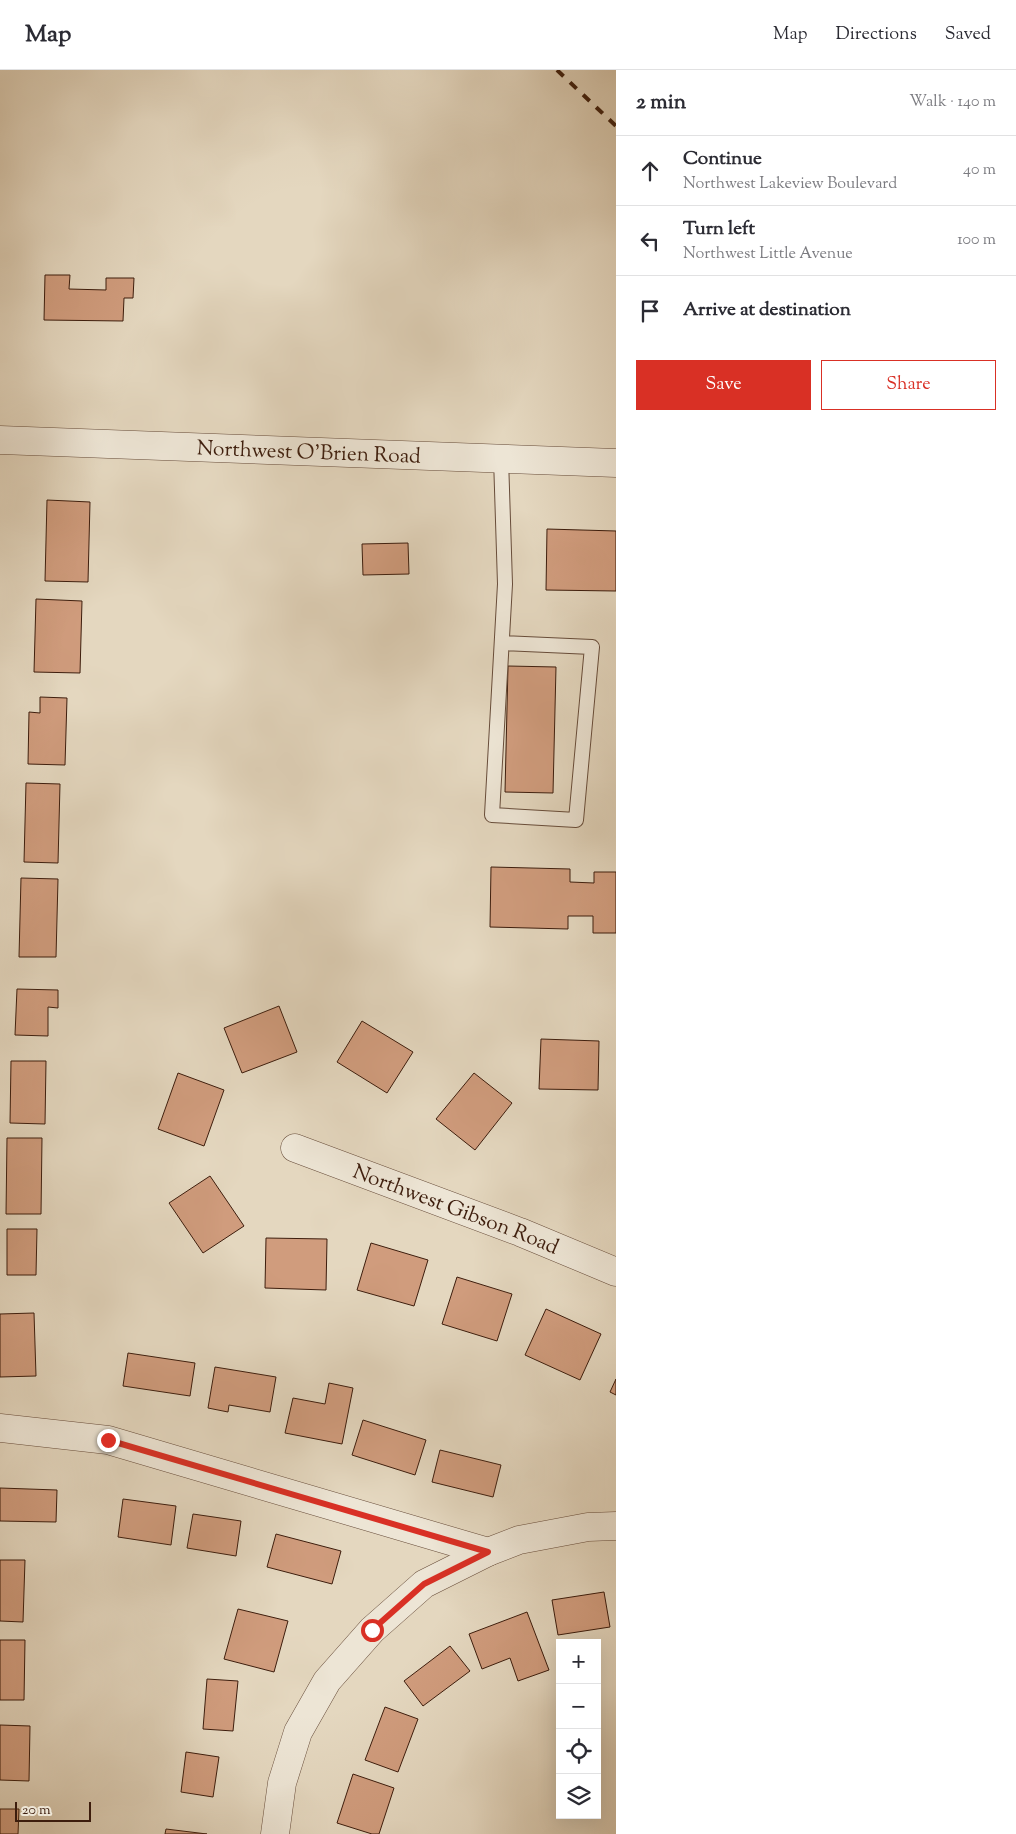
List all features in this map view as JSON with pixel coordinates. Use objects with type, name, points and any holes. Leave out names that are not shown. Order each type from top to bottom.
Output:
[{"type":"street","name":"Northwest O'Brien Road","points":[[0,440],[616,463]]},
{"type":"street","name":"Northwest Gibson Road","points":[[295,1148],[520,1232],[616,1272]]},
{"type":"street","points":[[0,1428],[108,1440],[488,1552]]},
{"type":"street","points":[[275,1834],[282,1783],[298,1732],[327,1681],[372,1630],[424,1584],[488,1552],[520,1540],[588,1527],[616,1526]]},
{"type":"lane","points":[[501,458],[505,584],[492,815],[576,820],[592,647],[502,643]]},
{"type":"building","points":[[45,275],[70,275],[69,289],[106,290],[106,278],[134,278],[133,298],[124,298],[123,321],[44,320]]},
{"type":"building","points":[[47,500],[90,502],[88,582],[45,581]]},
{"type":"building","points":[[547,529],[616,531],[616,591],[546,590]]},
{"type":"building","points":[[408,543],[409,574],[363,575],[362,544]]},
{"type":"building","points":[[36,599],[82,601],[80,673],[34,672]]},
{"type":"building","points":[[508,666],[556,667],[553,793],[505,792]]},
{"type":"building","points":[[40,697],[67,698],[65,765],[28,764],[29,712],[40,713]]},
{"type":"building","points":[[26,783],[60,784],[58,863],[24,862]]},
{"type":"building","points":[[491,867],[570,869],[570,882],[594,883],[594,872],[616,872],[616,933],[593,933],[593,916],[568,916],[568,929],[490,927]]},
{"type":"building","points":[[21,878],[58,879],[56,957],[19,957]]},
{"type":"building","points":[[17,989],[58,990],[58,1008],[48,1007],[48,1036],[15,1035]]},
{"type":"building","points":[[279,1006],[297,1052],[242,1073],[224,1028]]},
{"type":"building","points":[[362,1021],[413,1052],[387,1093],[337,1062]]},
{"type":"building","points":[[541,1039],[599,1041],[598,1090],[539,1089]]},
{"type":"building","points":[[11,1061],[46,1061],[45,1124],[10,1123]]},
{"type":"building","points":[[178,1073],[224,1090],[204,1146],[158,1129]]},
{"type":"building","points":[[474,1073],[512,1103],[475,1150],[436,1119]]},
{"type":"building","points":[[7,1138],[42,1138],[41,1214],[6,1214]]},
{"type":"building","points":[[210,1176],[244,1226],[203,1253],[169,1203]]},
{"type":"building","points":[[7,1229],[37,1229],[36,1275],[7,1275]]},
{"type":"building","points":[[266,1238],[327,1239],[326,1290],[265,1288]]},
{"type":"building","points":[[371,1243],[428,1260],[414,1306],[357,1290]]},
{"type":"building","points":[[457,1277],[512,1294],[497,1341],[442,1324]]},
{"type":"building","points":[[546,1309],[601,1334],[580,1380],[525,1355]]},
{"type":"building","points":[[34,1313],[36,1376],[0,1377],[0,1314]]},
{"type":"building","points":[[128,1353],[195,1363],[190,1396],[123,1386]]},
{"type":"building","points":[[215,1367],[276,1377],[270,1412],[229,1405],[228,1412],[208,1408]]},
{"type":"building","points":[[616,1379],[616,1395],[610,1392]]},
{"type":"building","points":[[329,1383],[353,1388],[342,1444],[285,1433],[293,1398],[325,1404]]},
{"type":"building","points":[[363,1420],[426,1440],[415,1475],[352,1455]]},
{"type":"building","points":[[440,1450],[501,1465],[493,1497],[432,1482]]},
{"type":"building","points":[[0,1488],[57,1490],[56,1522],[0,1521]]},
{"type":"building","points":[[123,1499],[176,1506],[171,1545],[118,1537]]},
{"type":"building","points":[[193,1514],[241,1521],[236,1556],[187,1548]]},
{"type":"building","points":[[276,1534],[341,1551],[332,1584],[267,1567]]},
{"type":"building","points":[[0,1560],[25,1560],[23,1622],[0,1621]]},
{"type":"building","points":[[604,1592],[610,1627],[558,1635],[552,1600]]},
{"type":"building","points":[[238,1609],[288,1621],[274,1672],[224,1659]]},
{"type":"building","points":[[527,1612],[549,1670],[518,1681],[510,1658],[482,1669],[469,1634]]},
{"type":"building","points":[[0,1640],[25,1640],[24,1700],[0,1700]]},
{"type":"building","points":[[450,1646],[470,1671],[423,1706],[404,1681]]},
{"type":"building","points":[[207,1679],[238,1681],[233,1731],[203,1729]]},
{"type":"building","points":[[385,1707],[418,1719],[398,1772],[365,1760]]},
{"type":"building","points":[[0,1725],[30,1726],[29,1781],[0,1780]]},
{"type":"building","points":[[186,1752],[219,1757],[213,1797],[181,1792]]},
{"type":"building","points":[[353,1774],[394,1788],[379,1834],[372,1834],[337,1823]]},
{"type":"building","points":[[0,1809],[19,1809],[18,1834],[0,1834]]},
{"type":"building","points":[[166,1829],[207,1834],[165,1834]]},
{"type":"railway","points":[[557,70],[616,126]]},
{"type":"route","points":[[108,1440],[488,1552],[424,1584],[372,1630]]}]
